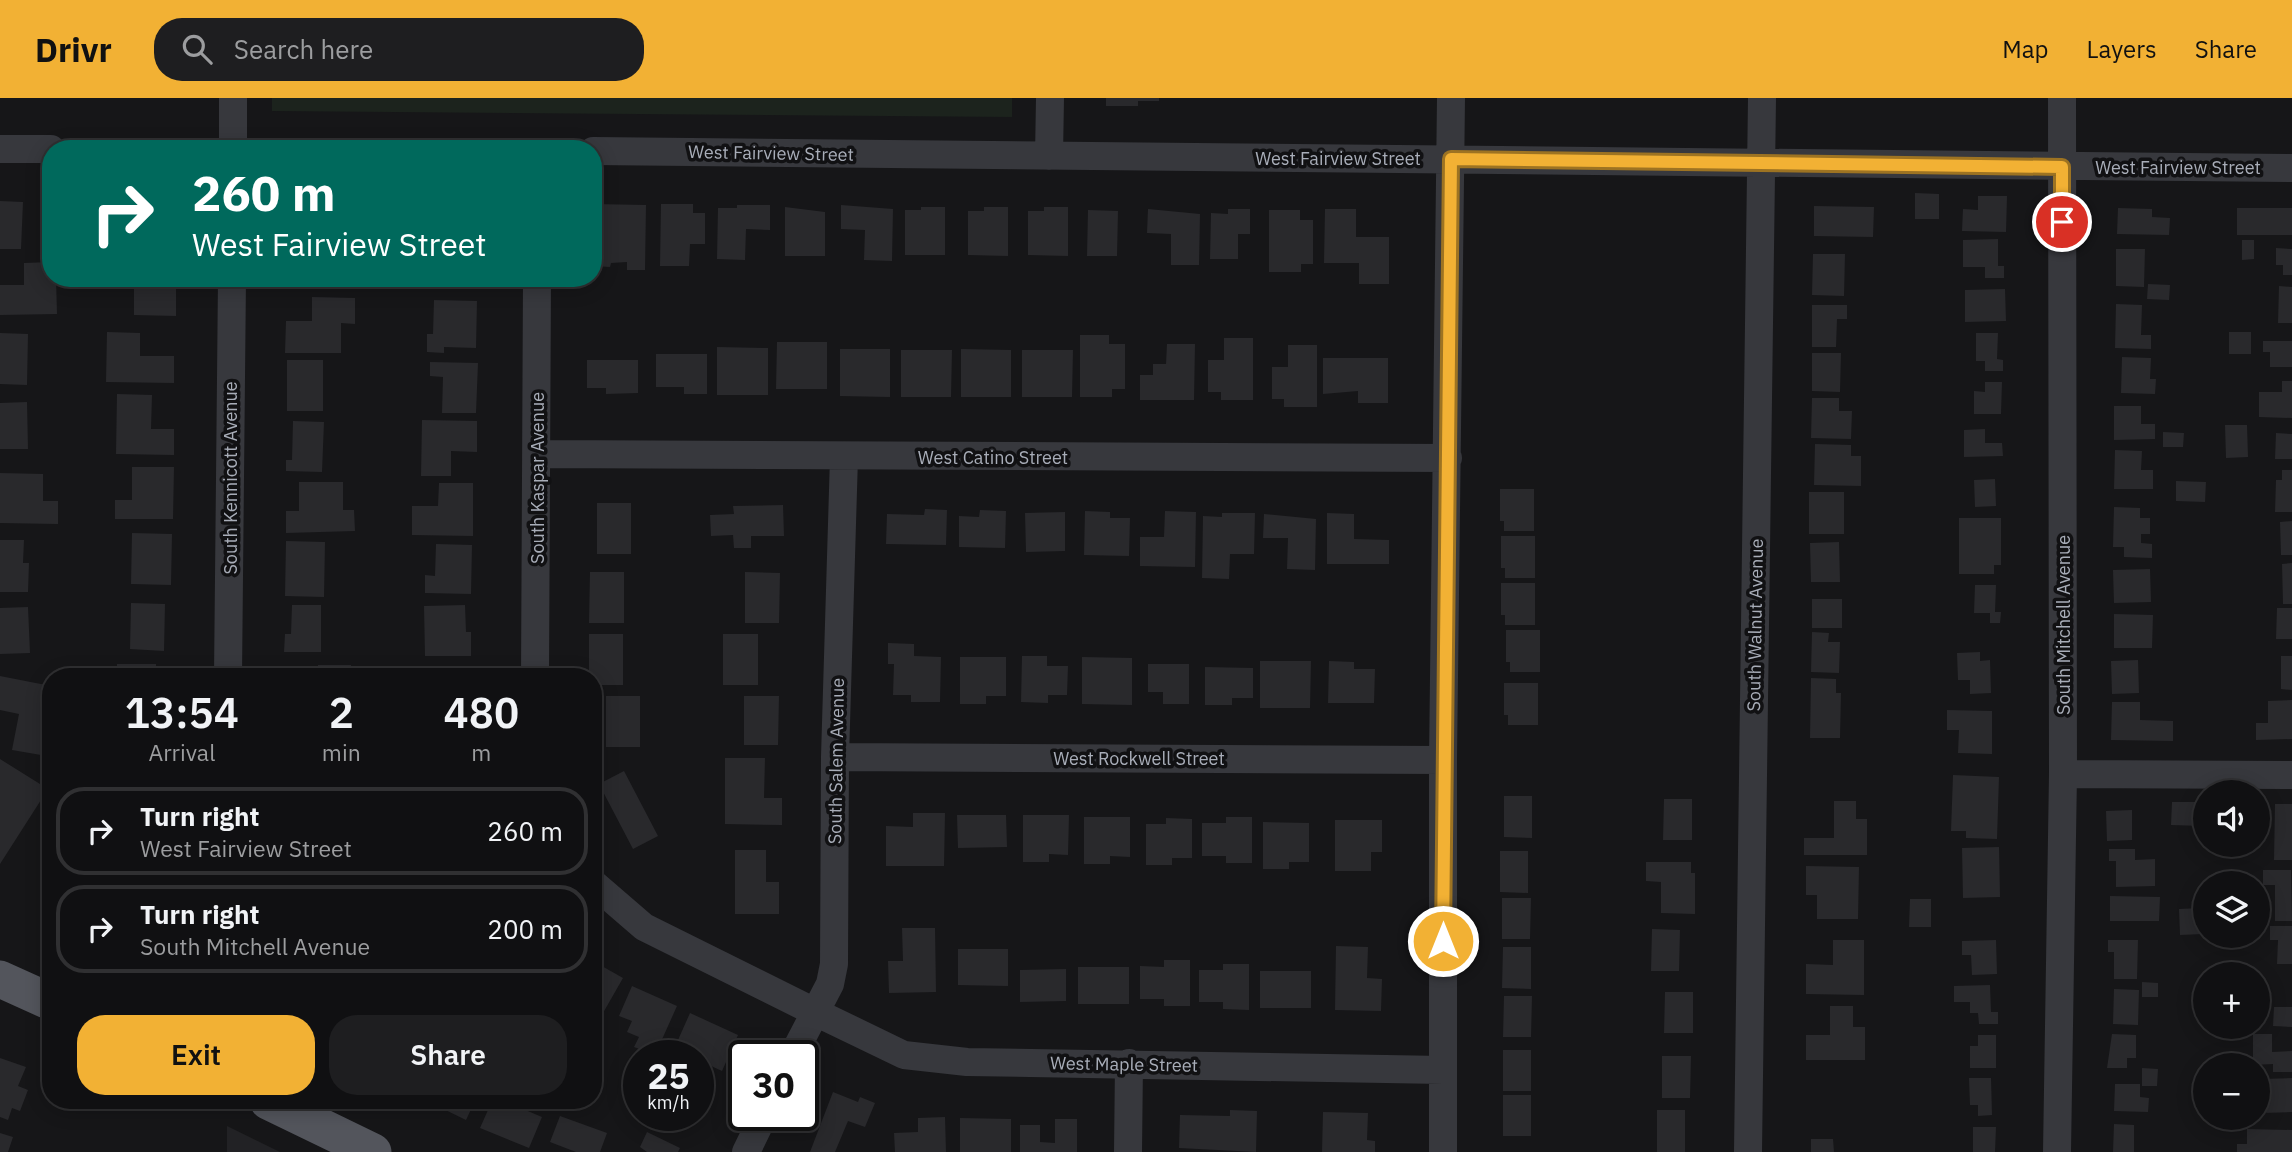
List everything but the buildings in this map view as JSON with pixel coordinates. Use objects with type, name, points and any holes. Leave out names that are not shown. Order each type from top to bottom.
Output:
[{"type":"main road","points":[[0,979],[42,998]]},
{"type":"main road","points":[[284,1109],[373,1152]]},
{"type":"street","points":[[233,98],[233,140]]},
{"type":"street","points":[[1049,98],[1049,156]]},
{"type":"street","points":[[1443,1152],[1443,760],[1451,98]]},
{"type":"street","name":"South Walnut Avenue","points":[[1748,1152],[1762,98]]},
{"type":"street","name":"South Mitchell Avenue","points":[[2057,1152],[2063,774],[2063,98]]},
{"type":"street","points":[[0,149],[42,149]]},
{"type":"street","name":"West Fairview Street","points":[[602,151],[2292,168]]},
{"type":"street","name":"South Kennicott Avenue","points":[[228,668],[232,287]]},
{"type":"street","name":"South Kaspar Avenue","points":[[535,668],[537,287]]},
{"type":"street","name":"West Catino Street","points":[[538,454],[1448,458]]},
{"type":"street","name":"South Salem Avenue","points":[[800,1040],[830,984],[834,964],[835,757],[844,457]]},
{"type":"street","name":"West Rockwell Street","points":[[835,757],[1443,760]]},
{"type":"street","points":[[2063,774],[2292,775]]},
{"type":"street","points":[[602,891],[644,927],[814,1012]]},
{"type":"street","name":"West Maple Street","points":[[814,1012],[904,1055],[923,1059],[1443,1070]]},
{"type":"street","points":[[1128,1152],[1129,1063]]},
{"type":"street","points":[[746,1152],[756,1131]]},
{"type":"shaded area","points":[[272,98],[1012,98],[1012,117],[272,111]]},
{"type":"shaded area","points":[[227,1126],[280,1152],[227,1152]]},
{"type":"route","points":[[1443,941],[1451,159],[2062,167],[2062,222]]}]
